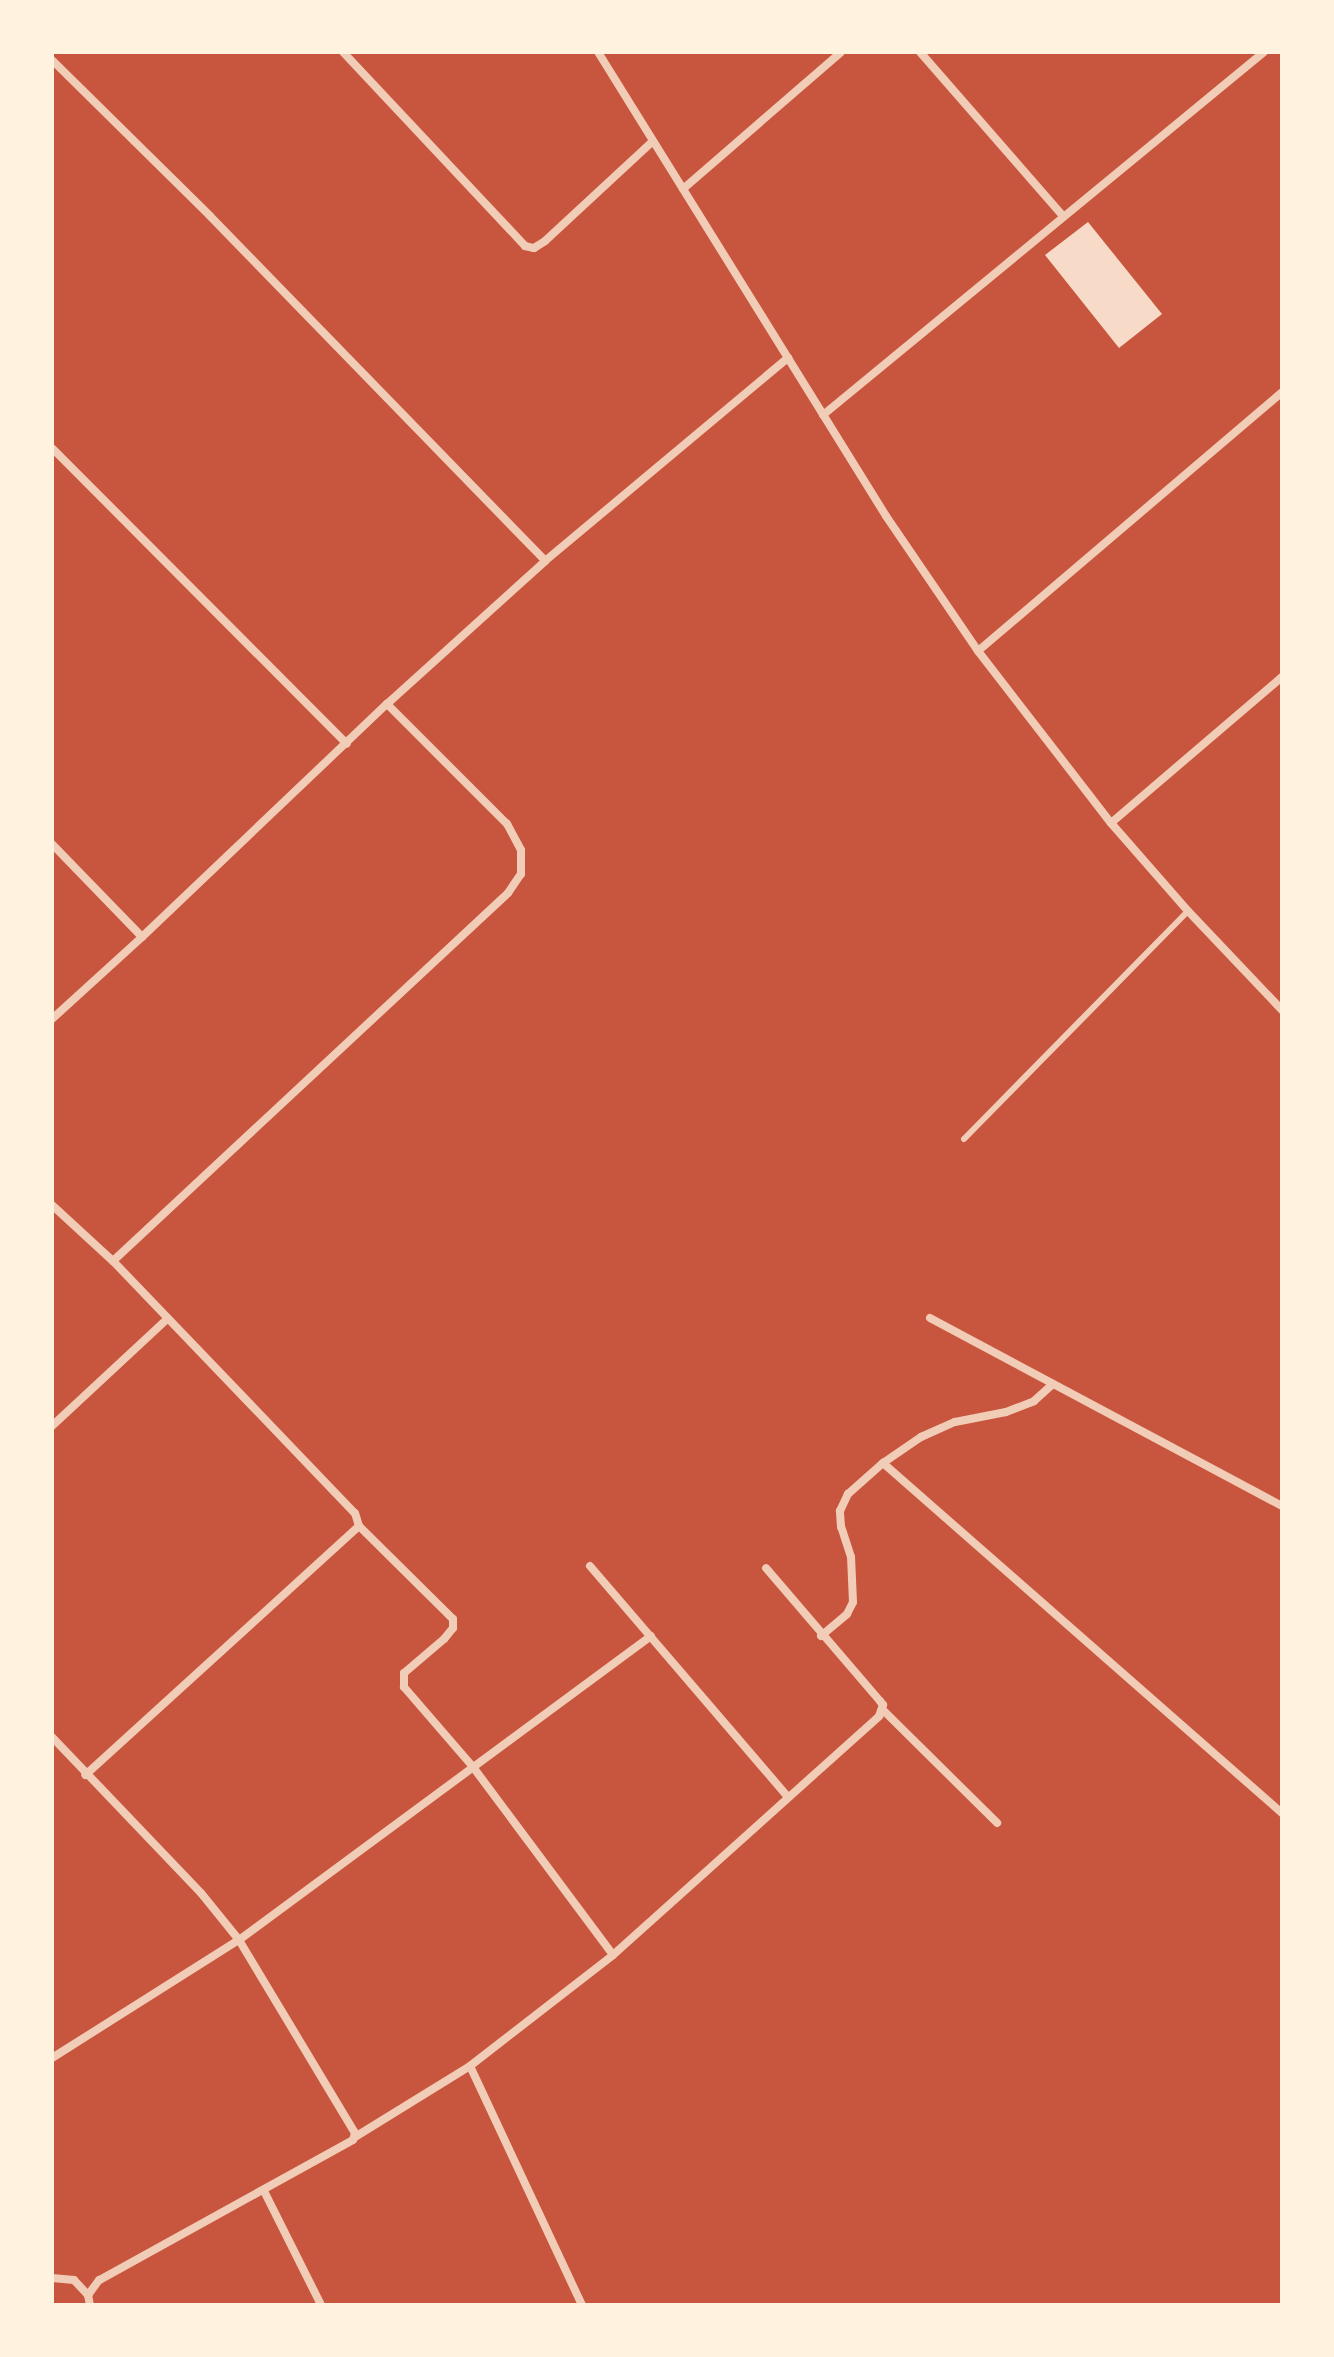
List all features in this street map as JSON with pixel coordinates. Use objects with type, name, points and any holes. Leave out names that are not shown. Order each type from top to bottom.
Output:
[{"type":"street","points":[[343,52],[525,246],[534,248],[545,241],[653,141]]},
{"type":"street","points":[[598,52],[886,516],[978,651],[1111,823],[1188,911],[1282,1010]]},
{"type":"street","points":[[683,189],[841,52]]},
{"type":"street","points":[[920,52],[1063,216]]},
{"type":"street","points":[[823,415],[1264,52]]},
{"type":"street","points":[[52,60],[210,216],[545,561]]},
{"type":"street","points":[[52,1019],[387,704],[545,561],[788,358]]},
{"type":"street","points":[[978,651],[1282,392]]},
{"type":"street","points":[[52,449],[347,744]]},
{"type":"street","points":[[1111,823],[1282,677]]},
{"type":"street","points":[[113,1261],[508,893],[521,874],[521,850],[507,824],[387,704]]},
{"type":"street","points":[[52,844],[142,937]]},
{"type":"street","points":[[52,1205],[113,1261],[355,1513],[359,1526],[453,1619],[453,1628],[444,1639],[410,1667],[402,1681],[473,1767],[613,1955]]},
{"type":"street","points":[[930,1318],[1282,1506]]},
{"type":"street","points":[[52,1426],[167,1319]]},
{"type":"street","points":[[821,1636],[847,1614],[853,1602],[855,1584],[840,1511],[848,1494],[883,1463],[921,1437],[955,1422],[1006,1412],[1034,1401],[1053,1384]]},
{"type":"street","points":[[883,1463],[1282,1813]]},
{"type":"street","points":[[85,1775],[359,1526]]},
{"type":"street","points":[[590,1566],[788,1797]]},
{"type":"street","points":[[766,1568],[821,1636],[860,1677],[883,1705],[882,1709],[997,1823]]},
{"type":"street","points":[[52,2058],[239,1940],[651,1636]]},
{"type":"street","points":[[88,2295],[99,2280],[264,2191],[470,2066],[613,1955],[882,1709]]},
{"type":"street","points":[[52,1737],[201,1893],[239,1940],[354,2130],[355,2137]]},
{"type":"street","points":[[52,1754],[60,1746]]},
{"type":"street","points":[[470,2066],[582,2305]]},
{"type":"street","points":[[264,2191],[321,2305]]},
{"type":"street","points":[[52,2278],[74,2280],[88,2295],[90,2305]]},
{"type":"lane","points":[[964,1139],[1188,911]]},
{"type":"building","points":[[1088,222],[1162,314],[1119,348],[1045,255]]}]
